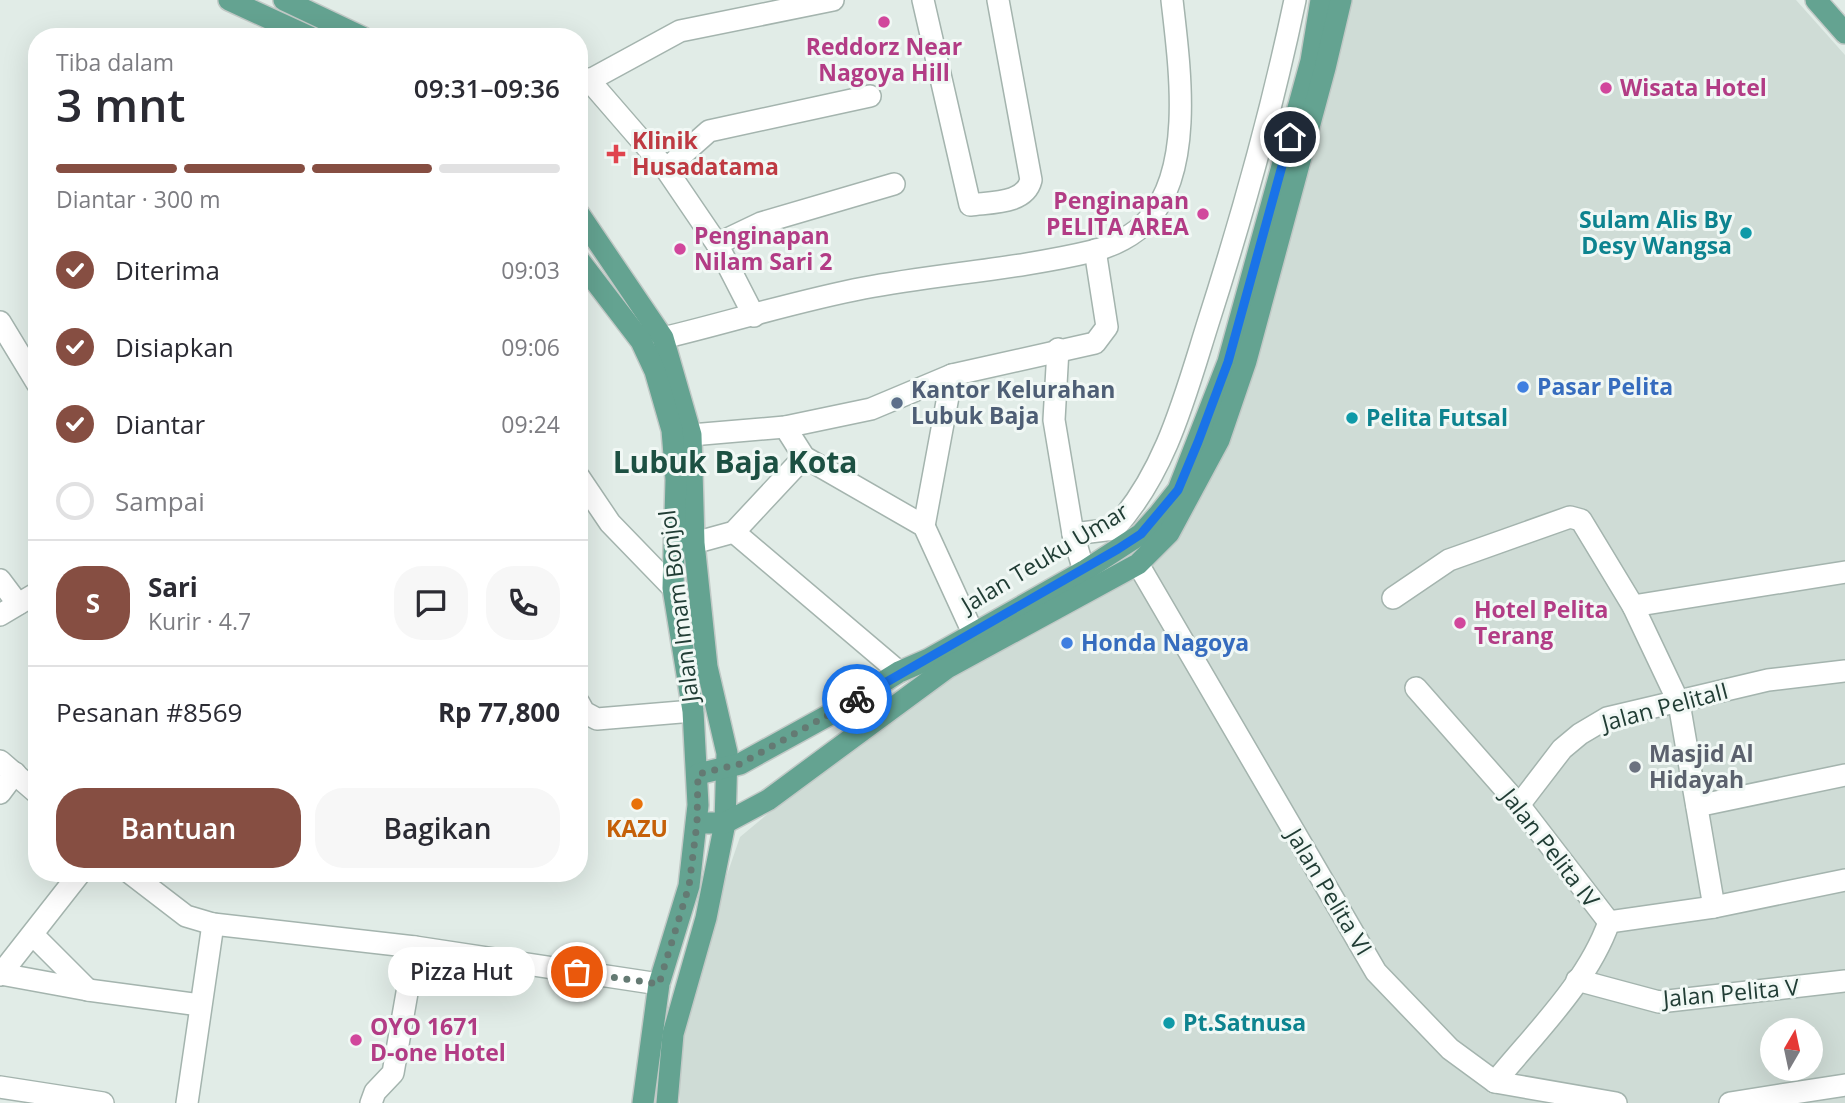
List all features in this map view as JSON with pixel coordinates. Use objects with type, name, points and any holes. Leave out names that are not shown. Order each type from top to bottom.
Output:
[{"type":"main road","points":[[229,0],[290,28]]},
{"type":"main road","points":[[284,0],[343,28]]},
{"type":"main road","name":"Jalan Teuku Umar","points":[[698,774],[728,769],[838,710],[899,672],[929,659],[1084,570],[1141,534],[1159,514],[1178,490],[1228,362],[1311,61],[1321,0]]},
{"type":"main road","name":"Jalan Teuku Umar","points":[[697,823],[725,823],[768,800],[947,668],[1138,564],[1169,533],[1219,440],[1246,361],[1341,0]]},
{"type":"main road","points":[[1816,0],[1845,33]]},
{"type":"main road","name":"Jalan Imam Bonjol","points":[[588,227],[663,338],[691,435],[694,543],[707,667],[728,769],[725,823],[706,918],[673,1034],[667,1103]]},
{"type":"main road","name":"Jalan Imam Bonjol","points":[[588,272],[641,341],[655,371],[669,418],[676,480],[673,588],[693,711],[698,774],[697,823],[689,886],[659,984],[643,1103]]},
{"type":"street","points":[[588,80],[680,31],[810,2],[833,0]]},
{"type":"street","points":[[923,0],[970,205],[1020,197],[1029,191],[1031,180],[998,0]]},
{"type":"street","points":[[663,338],[862,288],[1096,250],[1134,234],[1150,218],[1168,186],[1180,131],[1181,83],[1172,0]]},
{"type":"street","points":[[1073,534],[1114,529],[1137,504],[1159,464],[1182,406],[1240,225],[1278,81],[1295,0]]},
{"type":"street","points":[[588,86],[666,169],[717,244],[754,316]]},
{"type":"street","points":[[666,169],[709,131],[870,96]]},
{"type":"street","points":[[717,244],[761,223],[894,184]]},
{"type":"street","points":[[691,435],[785,427],[871,409],[952,374],[1095,343],[1107,327],[1096,250]]},
{"type":"street","points":[[0,323],[28,368]]},
{"type":"street","points":[[1058,349],[1054,420],[1073,534],[1084,570]]},
{"type":"street","points":[[952,374],[924,526],[972,633]]},
{"type":"street","points":[[785,427],[804,457],[924,526]]},
{"type":"street","points":[[694,543],[734,532],[804,457]]},
{"type":"street","points":[[588,489],[628,543],[673,588]]},
{"type":"street","points":[[1393,598],[1449,560],[1570,517],[1581,520],[1633,606],[1679,703],[1714,906]]},
{"type":"street","points":[[734,532],[899,672]]},
{"type":"street","name":"Jalan Pelita VI","points":[[1138,564],[1376,972],[1450,1049],[1495,1082],[1616,1103]]},
{"type":"street","points":[[1633,606],[1845,572]]},
{"type":"street","points":[[0,580],[9,610],[28,598]]},
{"type":"street","name":"Jalan PelitaII","points":[[1519,805],[1562,749],[1606,718],[1768,680],[1845,671]]},
{"type":"street","name":"Jalan Pelita IV","points":[[1416,688],[1519,805],[1609,922],[1714,906],[1845,880]]},
{"type":"street","points":[[588,714],[597,719],[693,711]]},
{"type":"street","points":[[0,793],[8,767],[28,785]]},
{"type":"street","points":[[1697,806],[1845,775]]},
{"type":"street","points":[[73,882],[1,974],[88,990],[200,1005]]},
{"type":"street","points":[[142,882],[186,916],[213,924],[415,947],[659,984]]},
{"type":"street","points":[[1495,1082],[1577,980],[1602,940],[1609,922]]},
{"type":"street","points":[[187,1103],[213,924]]},
{"type":"street","points":[[33,934],[88,990]]},
{"type":"street","points":[[371,1103],[375,1092],[393,1073],[415,947]]},
{"type":"street","name":"Jalan Pelita V","points":[[1577,980],[1659,1002],[1845,981]]},
{"type":"street","points":[[1730,1103],[1845,1085]]},
{"type":"street","points":[[0,1087],[103,1103]]},
{"type":"shaded area","points":[[1321,0],[1796,0],[1845,55],[1845,1103],[680,1103],[678,1017],[740,837],[943,667],[1145,565],[1241,336]]},
{"type":"way so far","points":[[577,972],[659,984],[689,886],[697,823],[698,774],[740,764],[857,699]]},
{"type":"place","name":"Reddorz Near Nagoya Hill","points":[[884,22]]},
{"type":"place","name":"Wisata Hotel","points":[[1606,88]]},
{"type":"place","name":"Klinik Husadatama","points":[[616,154]]},
{"type":"place","name":"Penginapan PELITA AREA","points":[[1203,214]]},
{"type":"place","name":"Sulam Alis By Desy Wangsa","points":[[1746,233]]},
{"type":"place","name":"Penginapan Nilam Sari 2","points":[[680,249]]},
{"type":"place","name":"Pasar Pelita","points":[[1523,387]]},
{"type":"place","name":"Kantor Kelurahan Lubuk Baja","points":[[897,403]]},
{"type":"place","name":"Pelita Futsal","points":[[1352,418]]},
{"type":"place","name":"Hotel Pelita Terang","points":[[1460,623]]},
{"type":"place","name":"Honda Nagoya","points":[[1067,643]]},
{"type":"place","name":"Masjid Al Hidayah","points":[[1635,767]]},
{"type":"place","name":"KAZU","points":[[637,804]]},
{"type":"place","name":"Pizza Hut","points":[[577,972]]},
{"type":"place","name":"Pt.Satnusa","points":[[1169,1023]]},
{"type":"place","name":"OYO 1671 D-one Hotel","points":[[356,1040]]},
{"type":"district","name":"Lubuk Baja Kota","points":[[735,463]]},
{"type":"route","points":[[857,699],[899,672],[929,659],[1118,549],[1141,534],[1178,490],[1228,362],[1290,137]]}]
